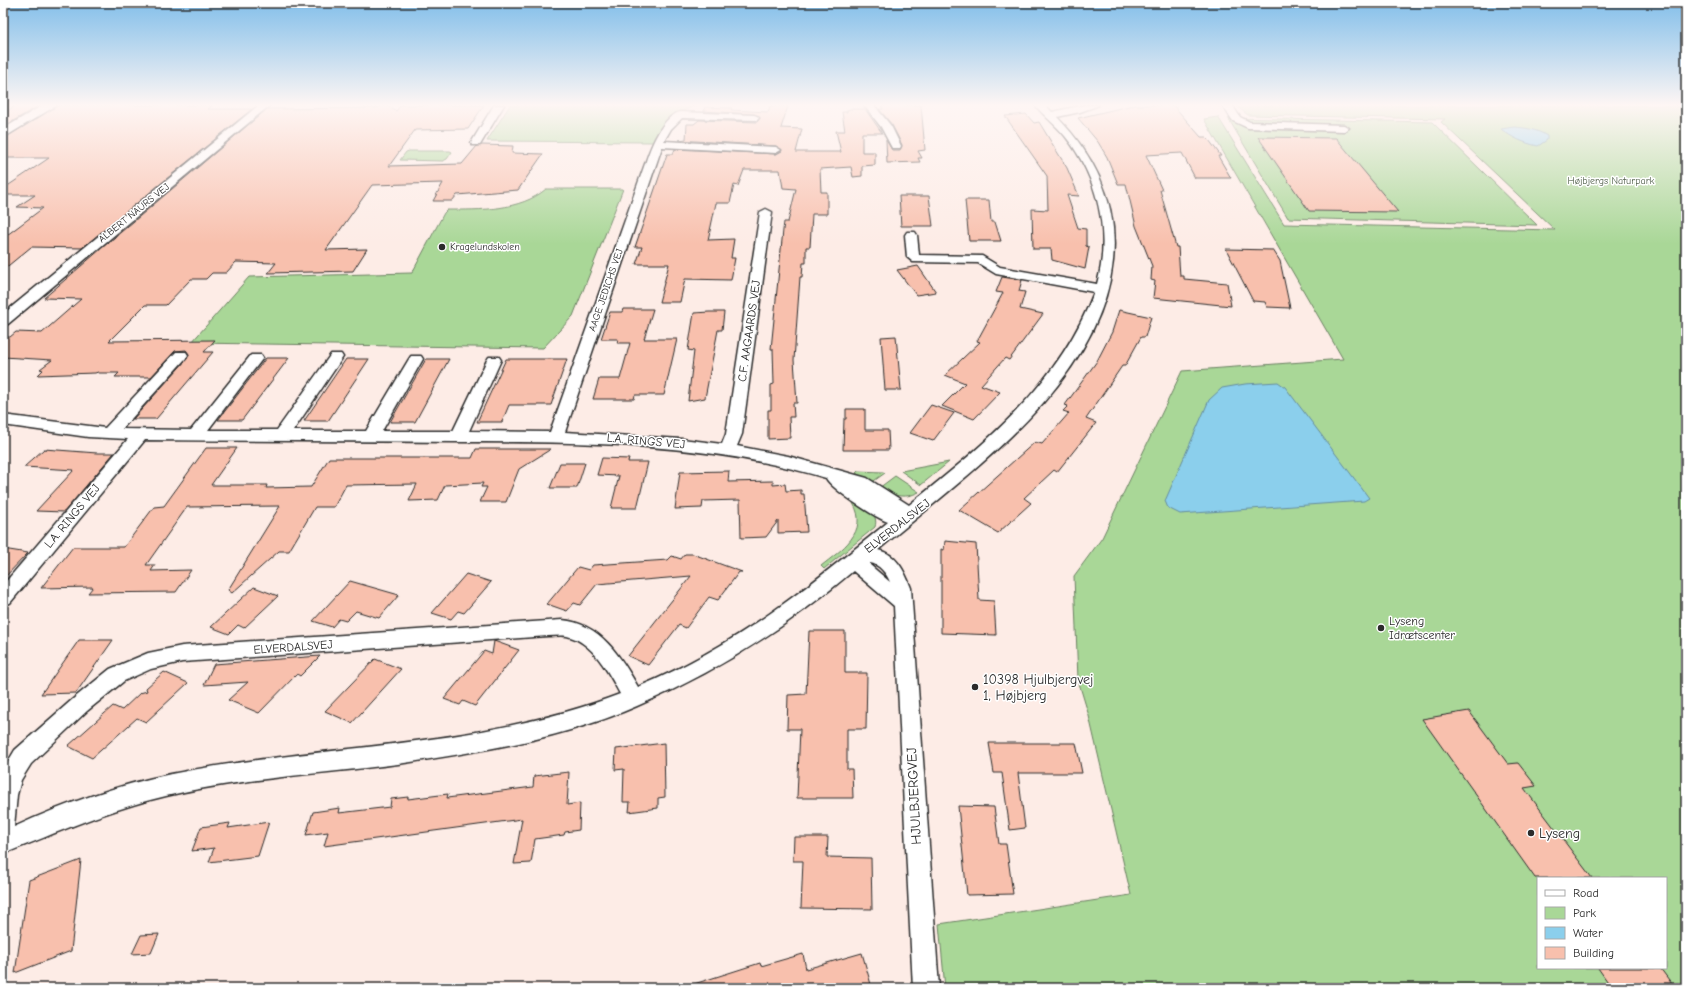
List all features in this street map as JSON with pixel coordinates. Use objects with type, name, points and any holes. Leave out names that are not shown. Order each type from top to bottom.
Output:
[{"type":"street","name":"ALBERT NAURS VEJ","points":[[3,321],[209,151]]},
{"type":"street","name":"AAGE JEDICHS VEJ","points":[[556,436],[655,151]]},
{"type":"street","name":"ELVERDALSVEJ","points":[[3,843],[52,821],[126,796],[186,782],[490,741],[559,724],[633,699],[726,654],[770,626],[933,496],[976,459],[1037,400],[1062,368],[1080,338],[1106,275],[1108,220],[1102,192],[1094,172],[1082,151]]},
{"type":"street","name":"C.F. AAGAARDS VEJ","points":[[727,450],[734,434],[766,212]]},
{"type":"street","points":[[911,235],[913,257],[917,259],[982,260],[996,270],[1101,289]]},
{"type":"street","points":[[109,433],[181,355]]},
{"type":"street","points":[[282,435],[336,357]]},
{"type":"street","points":[[196,435],[256,358]]},
{"type":"street","points":[[371,436],[416,359]]},
{"type":"street","points":[[459,436],[494,360]]},
{"type":"street","name":"L.A. RINGS VEJ","points":[[3,420],[60,429],[141,435],[556,436],[642,440],[727,450],[788,461],[861,482],[902,507],[906,517]]},
{"type":"street","name":"L.A. RINGS VEJ","points":[[3,598],[141,435]]},
{"type":"street","name":"HJULBJERGVEJ","points":[[860,555],[860,568],[903,603],[926,988]]},
{"type":"street","name":"ELVERDALSVEJ","points":[[3,824],[6,795],[11,777],[23,757],[80,705],[117,676],[148,661],[182,654],[548,628],[570,629],[590,638],[608,657],[633,699]]},
{"type":"green space","name":"Lyseng Idrætscenter","points":[[1223,151],[1239,151],[1284,224],[1555,230],[1472,151],[1686,151],[1686,988],[945,988],[939,924],[1131,895],[1089,716],[1078,680],[1074,576],[1102,538],[1182,371],[1343,359]]},
{"type":"green space","points":[[1248,151],[1462,151],[1537,225],[1288,218]]},
{"type":"green space","points":[[406,152],[452,152],[447,159],[443,161],[400,160]]},
{"type":"green space","points":[[546,189],[623,189],[573,316],[543,348],[191,343],[249,277],[412,273],[447,210],[499,208],[524,202]]},
{"type":"green space","points":[[949,462],[921,485],[901,471]]},
{"type":"green space","points":[[858,471],[885,473],[871,483],[856,473]]},
{"type":"green space","points":[[895,476],[919,492],[908,496],[898,496],[879,488]]},
{"type":"green space","points":[[856,501],[871,511],[876,522],[875,527],[824,569],[821,566],[844,547],[856,531],[858,523],[857,513],[853,503]]},
{"type":"water","points":[[1278,382],[1285,387],[1369,498],[1364,501],[1180,514],[1168,508],[1165,501],[1209,400],[1222,388],[1245,384]]},
{"type":"building","points":[[3,151],[200,151],[82,248],[31,247],[3,270],[3,238],[43,208],[17,207],[35,195],[3,195],[3,189],[49,158],[3,158]]},
{"type":"building","points":[[217,151],[400,151],[389,166],[462,164],[473,151],[512,151],[512,153],[543,154],[518,190],[457,195],[452,201],[433,201],[443,183],[372,185],[326,250],[367,249],[353,271],[268,273],[276,263],[236,262],[226,273],[212,273],[206,279],[191,279],[166,305],[145,305],[109,341],[215,340],[204,352],[213,352],[156,419],[133,419],[187,359],[189,354],[186,350],[175,351],[151,377],[115,377],[119,373],[98,372],[38,375],[43,370],[40,369],[52,360],[3,357],[3,337],[10,337],[16,332],[42,333],[81,299],[44,298]]},
{"type":"building","points":[[674,151],[720,151],[776,154],[782,151],[875,152],[875,165],[862,166],[862,176],[853,177],[851,167],[820,169],[821,192],[827,192],[827,214],[812,214],[810,247],[806,247],[806,263],[803,263],[802,277],[800,277],[794,360],[797,403],[793,403],[794,417],[789,417],[790,438],[768,439],[768,410],[771,410],[771,385],[774,384],[773,349],[771,349],[783,230],[784,222],[788,222],[796,189],[783,188],[780,170],[744,170],[738,186],[734,185],[730,203],[716,203],[708,240],[734,239],[731,258],[735,258],[731,280],[685,279],[680,302],[659,302],[669,264],[636,264],[642,247],[635,247],[667,154],[673,154]]},
{"type":"building","points":[[886,151],[918,151],[922,158],[918,158],[920,162],[887,163]]},
{"type":"building","points":[[1030,151],[1057,151],[1067,168],[1079,196],[1067,195],[1078,228],[1086,229],[1086,246],[1089,247],[1085,269],[1052,260],[1051,249],[1033,249],[1032,209],[1048,210],[1047,176]]},
{"type":"building","points":[[1104,151],[1217,151],[1221,156],[1218,156],[1231,178],[1195,178],[1182,153],[1146,155],[1162,190],[1160,190],[1176,247],[1178,247],[1180,276],[1184,276],[1184,279],[1227,283],[1231,306],[1153,298],[1155,281],[1151,280],[1152,266],[1136,226],[1126,184],[1118,184]]},
{"type":"building","points":[[1268,151],[1347,151],[1398,212],[1309,211]]},
{"type":"building","points":[[899,196],[929,196],[933,226],[901,226]]},
{"type":"building","points":[[965,200],[989,200],[991,222],[995,222],[1001,241],[969,241]]},
{"type":"building","points":[[1226,249],[1273,250],[1280,261],[1290,308],[1267,307],[1265,302],[1253,301]]},
{"type":"building","points":[[918,266],[936,292],[916,295],[897,270]]},
{"type":"building","points":[[1002,277],[1022,280],[1019,291],[1025,292],[1020,309],[1043,314],[1009,360],[1005,358],[981,385],[1000,392],[974,419],[942,406],[965,383],[945,375],[980,342],[977,341],[1003,293],[996,292]]},
{"type":"building","points":[[623,309],[653,309],[644,339],[677,339],[664,395],[635,395],[634,399],[593,399],[599,379],[620,379],[630,343],[617,343],[618,339],[601,339],[610,312],[622,312]]},
{"type":"building","points":[[1119,310],[1151,317],[1145,337],[1141,337],[1125,366],[1122,366],[1086,419],[1096,423],[1057,472],[1054,470],[1024,498],[1031,503],[998,533],[959,510],[1035,442],[1042,444],[1069,413],[1063,411],[1068,406],[1065,405],[1097,361],[1112,332]]},
{"type":"building","points":[[724,312],[722,330],[718,330],[705,398],[688,401],[694,351],[688,350],[694,313]]},
{"type":"building","points":[[896,336],[901,390],[885,390],[881,337]]},
{"type":"building","points":[[266,358],[289,358],[242,420],[218,420]]},
{"type":"building","points":[[346,359],[369,359],[328,421],[304,421]]},
{"type":"building","points":[[426,359],[449,359],[415,422],[390,422]]},
{"type":"building","points":[[506,359],[567,359],[551,405],[509,405],[502,422],[477,422]]},
{"type":"building","points":[[931,405],[954,413],[933,441],[910,433]]},
{"type":"building","points":[[846,409],[865,409],[865,430],[888,430],[889,450],[843,450],[844,419],[846,419]]},
{"type":"building","points":[[206,448],[237,448],[211,485],[267,485],[266,488],[311,487],[329,458],[472,458],[476,449],[551,449],[519,469],[506,502],[480,502],[487,487],[481,487],[483,483],[445,485],[438,500],[409,501],[417,484],[346,485],[334,507],[315,507],[289,551],[279,551],[232,593],[228,590],[280,506],[187,507],[146,565],[155,565],[151,571],[191,570],[176,592],[88,593],[93,587],[41,588],[73,547],[124,547],[154,507],[164,506]]},
{"type":"building","points":[[44,449],[114,453],[64,512],[36,511],[74,470],[24,467]]},
{"type":"building","points":[[602,458],[629,459],[628,462],[648,462],[637,508],[611,508],[619,476],[597,475]]},
{"type":"building","points":[[560,463],[585,463],[577,488],[550,488]]},
{"type":"building","points":[[729,471],[728,482],[773,481],[773,485],[785,484],[786,491],[801,490],[801,494],[804,494],[807,532],[778,533],[778,521],[766,537],[741,538],[740,500],[703,501],[702,508],[675,509],[680,472]]},
{"type":"building","points":[[945,541],[976,544],[979,600],[994,601],[996,635],[941,633],[941,549],[944,550]]},
{"type":"building","points":[[3,549],[28,553],[3,579]]},
{"type":"building","points":[[685,554],[693,554],[742,572],[739,572],[718,600],[709,597],[686,628],[679,625],[648,665],[628,656],[691,576],[597,584],[580,605],[574,603],[567,611],[547,604],[578,567],[589,570],[593,565],[668,560],[672,556],[681,559]]},
{"type":"building","points":[[466,574],[491,582],[464,613],[458,611],[451,619],[432,613]]},
{"type":"building","points":[[350,581],[399,595],[379,618],[356,611],[346,621],[339,619],[332,627],[313,621]]},
{"type":"building","points":[[254,587],[278,596],[244,628],[238,625],[229,634],[211,627]]},
{"type":"building","points":[[809,631],[845,631],[845,673],[867,673],[866,729],[847,729],[847,769],[852,769],[853,798],[797,798],[800,729],[787,729],[788,695],[806,694]]},
{"type":"building","points":[[79,640],[113,640],[76,693],[41,694]]},
{"type":"building","points":[[494,641],[519,650],[475,706],[463,701],[460,705],[444,699],[484,651],[492,654]]},
{"type":"building","points":[[320,656],[300,676],[297,674],[259,713],[228,700],[248,682],[204,685],[214,664]]},
{"type":"building","points":[[375,659],[401,669],[352,723],[325,711]]},
{"type":"building","points":[[164,672],[188,683],[146,722],[137,718],[92,758],[68,746],[113,706],[122,710],[140,693],[147,691],[146,688]]},
{"type":"building","name":"Lyseng","points":[[1469,711],[1508,764],[1518,763],[1536,786],[1524,788],[1591,877],[1535,878],[1422,719]]},
{"type":"building","points":[[664,743],[665,797],[658,798],[658,808],[629,812],[630,802],[623,802],[624,769],[615,770],[616,749]]},
{"type":"building","points":[[989,743],[1076,743],[1082,773],[1018,773],[1025,828],[1010,830],[1002,773],[994,773]]},
{"type":"building","points":[[569,772],[567,805],[580,803],[579,830],[565,832],[564,835],[535,839],[531,863],[514,864],[522,819],[324,846],[328,832],[306,835],[313,812],[340,808],[339,813],[390,807],[391,799],[408,797],[408,799],[448,794],[447,798],[533,787],[534,776]]},
{"type":"building","points":[[958,806],[994,807],[999,844],[1006,844],[1013,894],[967,895]]},
{"type":"building","points":[[269,822],[258,856],[209,862],[214,848],[192,851],[201,827],[230,823],[228,828]]},
{"type":"building","points":[[794,837],[828,837],[827,857],[871,858],[872,909],[801,908],[803,861],[793,861]]},
{"type":"building","points":[[81,860],[71,951],[15,973],[29,880]]},
{"type":"building","points":[[159,934],[151,953],[132,954],[141,935]]},
{"type":"building","points":[[862,953],[872,988],[694,988],[694,984],[760,963],[761,966],[803,954],[806,969]]},
{"type":"building","points":[[1599,969],[1661,969],[1675,988],[1612,988]]},
{"type":"place","name":"Kragelundskolen","points":[[442,247]]},
{"type":"place","name":"Lyseng Idrætscenter","points":[[1381,628]]},
{"type":"place","name":"10398 Hjulbjergvej 1, Højbjerg","points":[[975,687]]},
{"type":"place","name":"Lyseng","points":[[1531,833]]},
{"type":"park label","name":"Højbjergs Naturpark","points":[[1611,181]]}]
